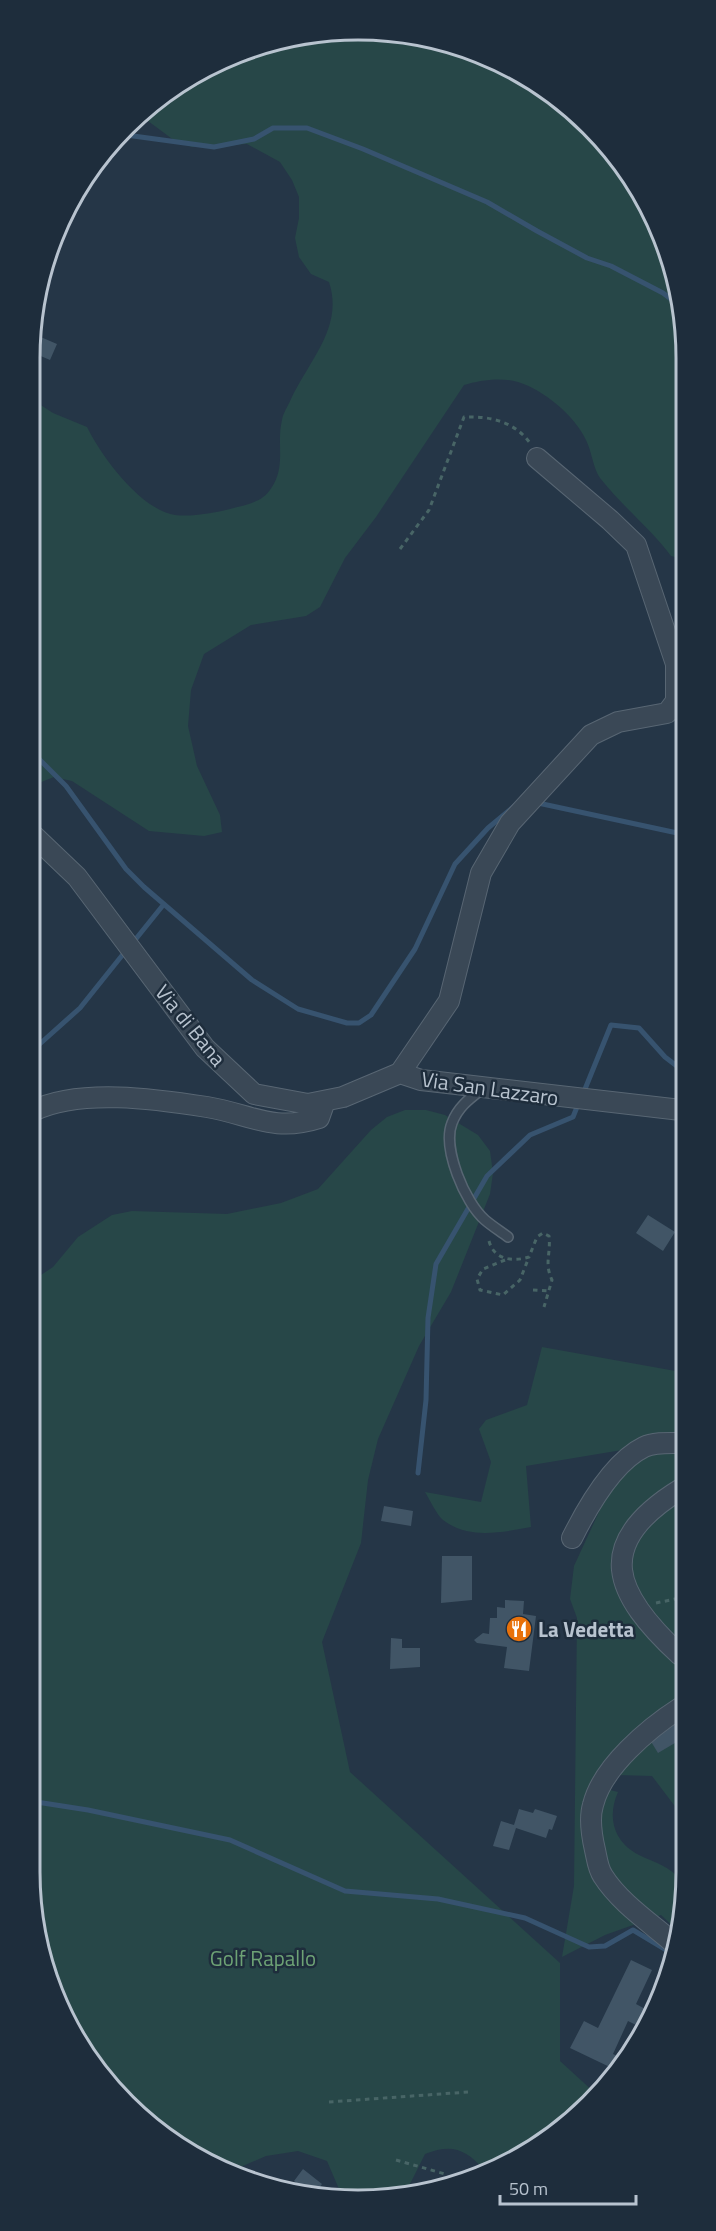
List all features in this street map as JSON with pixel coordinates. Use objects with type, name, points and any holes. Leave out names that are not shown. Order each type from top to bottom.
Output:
[{"type":"street","name":"Via San Lazzaro","points":[[537,458],[636,545],[676,664],[676,701],[667,713],[618,722],[591,735],[510,823],[481,873],[449,1001],[400,1073],[421,1080],[676,1109]]},
{"type":"street","name":"Via di Bana","points":[[40,842],[77,877],[205,1048],[254,1094],[308,1104],[343,1097],[400,1073]]},
{"type":"street","points":[[40,1108],[57,1101],[120,1098],[207,1107],[278,1125],[294,1125],[319,1118],[325,1101]]},
{"type":"street","points":[[572,1538],[585,1512],[610,1477],[636,1452],[646,1446],[676,1443]]},
{"type":"street","points":[[676,1493],[634,1526],[625,1546],[620,1570],[635,1608],[652,1630],[676,1651]]},
{"type":"street","points":[[668,1938],[612,1888],[601,1874],[593,1839],[592,1807],[599,1788],[616,1765],[649,1729],[676,1711]]},
{"type":"lane","points":[[484,1088],[464,1102],[451,1124],[449,1147],[460,1182],[483,1219],[508,1236]]},
{"type":"path","points":[[400,549],[429,510],[464,417],[488,416],[504,422],[528,440],[537,458]]},
{"type":"path","points":[[483,1219],[490,1249],[506,1260]]},
{"type":"path","points":[[529,1257],[506,1260],[483,1269],[477,1279],[480,1290],[503,1295],[520,1280],[537,1237],[543,1233],[549,1236],[550,1248],[546,1268],[552,1281],[544,1307]]},
{"type":"path","points":[[533,1290],[549,1291]]},
{"type":"path","points":[[329,2102],[468,2092]]},
{"type":"path","points":[[396,2160],[444,2174]]},
{"type":"green space","points":[[337,41],[379,41],[440,51],[480,65],[517,83],[567,119],[597,149],[622,182],[643,218],[659,256],[673,317],[676,358],[676,557],[671,556],[600,478],[581,431],[558,405],[538,391],[511,380],[491,380],[464,385],[376,517],[345,558],[320,607],[306,616],[251,625],[204,654],[191,690],[188,726],[197,766],[220,815],[222,832],[204,836],[149,831],[72,781],[54,777],[40,783],[40,405],[53,413],[87,427],[102,452],[124,480],[136,493],[162,511],[175,515],[195,515],[252,503],[262,498],[275,481],[280,464],[280,429],[283,415],[322,343],[332,314],[329,282],[311,274],[299,257],[295,238],[299,218],[299,197],[292,180],[280,162],[247,144],[192,147],[175,141],[147,120],[199,83],[236,65],[276,51]]},
{"type":"green space","name":"Golf Rapallo","points":[[405,1110],[426,1110],[445,1115],[478,1135],[490,1151],[493,1173],[490,1194],[451,1292],[419,1346],[378,1439],[368,1480],[361,1543],[322,1642],[350,1772],[560,1963],[560,2061],[591,2089],[567,2112],[534,2137],[480,2166],[464,2153],[443,2149],[425,2154],[409,2186],[379,2190],[339,2190],[327,2161],[298,2151],[266,2156],[240,2167],[199,2148],[165,2125],[133,2098],[106,2066],[83,2032],[57,1975],[43,1914],[40,1873],[40,1276],[53,1267],[78,1237],[112,1215],[132,1211],[227,1214],[281,1203],[318,1189],[371,1130],[387,1117]]},
{"type":"green space","points":[[542,1347],[676,1371],[676,1808],[652,1776],[616,1775],[610,1790],[618,1792],[613,1819],[618,1836],[623,1843],[630,1850],[676,1875],[671,1924],[661,1915],[605,1935],[562,1957],[574,1886],[577,1618],[570,1599],[574,1566],[628,1449],[526,1466],[531,1527],[486,1533],[464,1530],[443,1520],[425,1492],[481,1502],[491,1462],[479,1429],[486,1420],[527,1405]]},
{"type":"building","points":[[41,337],[57,344],[50,360],[40,356]]},
{"type":"building","points":[[648,1215],[675,1232],[663,1251],[636,1233]]},
{"type":"building","points":[[384,1506],[413,1511],[411,1526],[381,1521]]},
{"type":"building","points":[[442,1556],[472,1556],[472,1600],[441,1603]]},
{"type":"building","points":[[505,1600],[524,1601],[523,1614],[536,1616],[529,1671],[504,1668],[507,1647],[477,1643],[474,1640],[483,1633],[489,1634],[490,1618],[497,1618],[497,1607],[505,1608]]},
{"type":"building","points":[[391,1638],[402,1639],[402,1648],[420,1648],[420,1667],[390,1669]]},
{"type":"building","points":[[676,1716],[676,1742],[658,1753],[647,1735]]},
{"type":"building","points":[[519,1809],[533,1813],[535,1809],[557,1816],[552,1830],[549,1829],[546,1838],[516,1828],[509,1850],[493,1846],[501,1821],[514,1825]]},
{"type":"building","points":[[631,1960],[652,1970],[636,2004],[645,2009],[637,2025],[628,2021],[613,2054],[617,2056],[609,2067],[570,2048],[584,2021],[598,2028]]},
{"type":"building","points":[[303,2169],[322,2184],[317,2188],[298,2184],[294,2181]]},
{"type":"waterway","points":[[131,136],[214,147],[254,139],[273,128],[307,128],[363,149],[487,202],[587,258],[611,266],[669,298]]},
{"type":"waterway","points":[[40,760],[66,786],[126,869],[252,980],[298,1009],[347,1023],[359,1023],[371,1015],[415,949],[455,864],[488,828],[518,803]]},
{"type":"waterway","points":[[538,803],[676,833]]},
{"type":"waterway","points":[[135,940],[164,904]]},
{"type":"waterway","points":[[40,1044],[80,1008],[124,953]]},
{"type":"waterway","points":[[583,1094],[611,1025],[639,1028],[665,1057],[676,1065]]},
{"type":"waterway","points":[[418,1473],[426,1400],[428,1318],[436,1264],[487,1176],[530,1135],[573,1117],[579,1102]]},
{"type":"waterway","points":[[40,1803],[88,1810],[230,1840],[345,1891],[438,1899],[525,1918],[589,1947],[605,1946],[633,1930],[666,1950]]},
{"type":"place","name":"La Vedetta","points":[[519,1629]]}]
